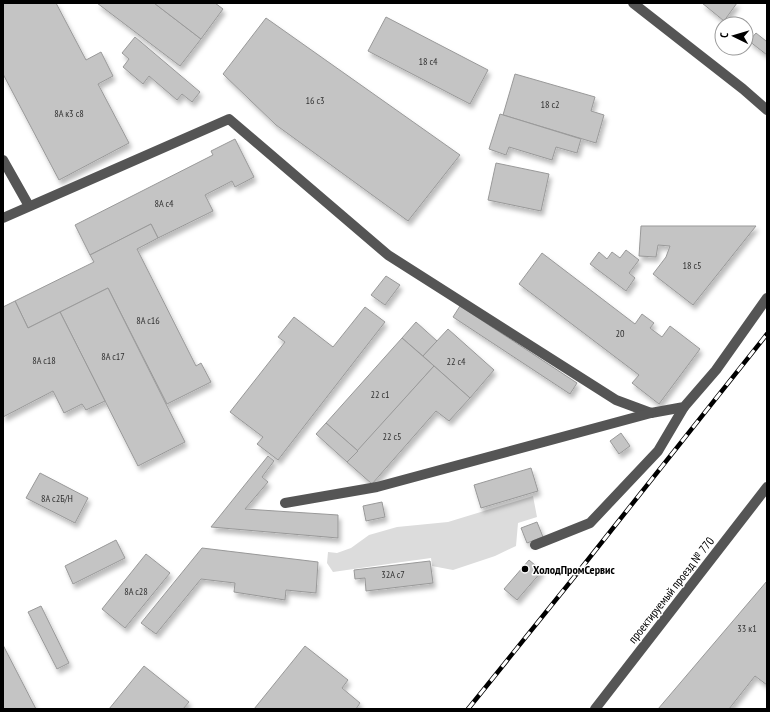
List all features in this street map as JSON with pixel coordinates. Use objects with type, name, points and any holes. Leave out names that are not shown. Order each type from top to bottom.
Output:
[{"type":"street","points":[[633,3],[767,110]]},
{"type":"street","points":[[3,218],[229,119],[388,255],[616,400],[651,413]]},
{"type":"street","points":[[3,160],[29,206]]},
{"type":"street","points":[[535,545],[590,523],[658,451],[684,407],[716,370],[767,298]]},
{"type":"street","points":[[285,503],[378,487],[651,413],[684,407]]},
{"type":"street","name":"проектируемый проезд № 770","points":[[595,709],[767,487]]},
{"type":"shaded area","points":[[533,496],[537,517],[518,523],[516,546],[495,556],[453,570],[432,566],[431,558],[333,572],[327,563],[328,552],[337,553],[351,548],[369,535],[397,527],[448,522]]},
{"type":"building","points":[[3,3],[56,3],[86,60],[101,52],[113,76],[98,84],[129,143],[59,180],[3,74]]},
{"type":"building","points":[[97,3],[154,3],[201,39],[180,66]]},
{"type":"building","points":[[154,3],[215,3],[223,9],[201,39]]},
{"type":"building","points":[[702,3],[737,3],[728,16],[718,16]]},
{"type":"building","points":[[386,17],[488,70],[470,104],[368,51]]},
{"type":"building","points":[[266,18],[460,155],[408,221],[276,125],[223,74]]},
{"type":"building","points":[[756,33],[766,41],[767,39],[767,55],[754,45],[754,35]]},
{"type":"building","points":[[135,37],[200,92],[192,102],[182,94],[177,100],[149,76],[143,84],[123,67],[129,59],[122,53]]},
{"type":"building","points":[[515,74],[595,97],[591,111],[604,115],[596,143],[503,115]]},
{"type":"building","points":[[500,114],[581,139],[577,153],[556,147],[552,160],[509,147],[506,155],[489,149]]},
{"type":"building","points":[[235,139],[254,177],[235,187],[232,181],[205,195],[213,211],[158,238],[151,224],[90,255],[75,225],[213,155],[211,151]]},
{"type":"building","points":[[496,163],[549,174],[541,211],[488,200]]},
{"type":"building","points":[[151,224],[158,238],[137,249],[196,366],[201,363],[211,382],[167,404],[108,288],[28,328],[15,301],[94,262],[90,255]]},
{"type":"building","points":[[641,226],[756,226],[693,305],[653,274],[666,257],[670,246],[658,245],[656,257],[639,256]]},
{"type":"building","points":[[626,250],[639,260],[629,273],[635,278],[626,291],[590,264],[599,252],[607,259],[612,252],[620,258]]},
{"type":"building","points":[[542,253],[635,324],[642,314],[654,323],[650,328],[662,337],[670,326],[700,349],[659,404],[632,383],[639,375],[519,284]]},
{"type":"building","points":[[386,276],[400,285],[385,305],[371,295]]},
{"type":"building","points":[[108,288],[185,442],[138,466],[60,312]]},
{"type":"building","points":[[15,301],[28,328],[60,312],[105,401],[86,410],[82,404],[64,413],[53,391],[3,417],[3,307]]},
{"type":"building","points":[[460,306],[577,383],[570,394],[453,317]]},
{"type":"building","points":[[365,307],[385,322],[278,460],[257,444],[263,437],[230,412],[285,342],[278,337],[294,317],[333,347]]},
{"type":"building","points":[[416,322],[437,341],[423,356],[402,338]]},
{"type":"building","points":[[448,329],[494,370],[470,398],[423,356]]},
{"type":"building","points":[[402,338],[434,366],[358,451],[326,423]]},
{"type":"building","points":[[434,366],[470,398],[449,421],[436,411],[372,484],[347,462]]},
{"type":"building","points":[[326,423],[358,451],[347,462],[316,434]]},
{"type":"building","points":[[621,433],[630,446],[619,454],[610,441]]},
{"type":"building","points":[[268,456],[274,461],[262,477],[268,482],[245,509],[338,515],[338,538],[211,527]]},
{"type":"building","points":[[531,468],[538,491],[481,508],[474,485]]},
{"type":"building","points":[[40,473],[88,498],[75,523],[26,498]]},
{"type":"building","points":[[382,502],[385,517],[366,521],[363,506]]},
{"type":"building","points":[[537,522],[543,537],[527,543],[521,528]]},
{"type":"building","points":[[116,540],[125,558],[73,584],[65,566]]},
{"type":"building","points":[[202,548],[318,562],[316,593],[286,590],[285,600],[234,592],[235,583],[201,579],[156,634],[141,623]]},
{"type":"building","points":[[146,554],[170,573],[125,628],[102,609]]},
{"type":"building","points":[[529,560],[542,571],[517,600],[504,589]]},
{"type":"building","points":[[430,561],[433,583],[366,591],[365,578],[355,579],[354,570]]},
{"type":"building","points":[[767,581],[767,685],[755,676],[729,709],[658,709]]},
{"type":"building","points":[[41,606],[69,663],[57,669],[28,612]]},
{"type":"building","points":[[3,645],[36,709],[3,709]]},
{"type":"building","points":[[305,646],[348,680],[342,688],[360,703],[356,709],[254,709]]},
{"type":"building","points":[[144,666],[189,702],[183,709],[109,709]]},
{"type":"railway","points":[[468,709],[767,334]]},
{"type":"place","name":"ХолодПромСервис","points":[[525,569]]}]
